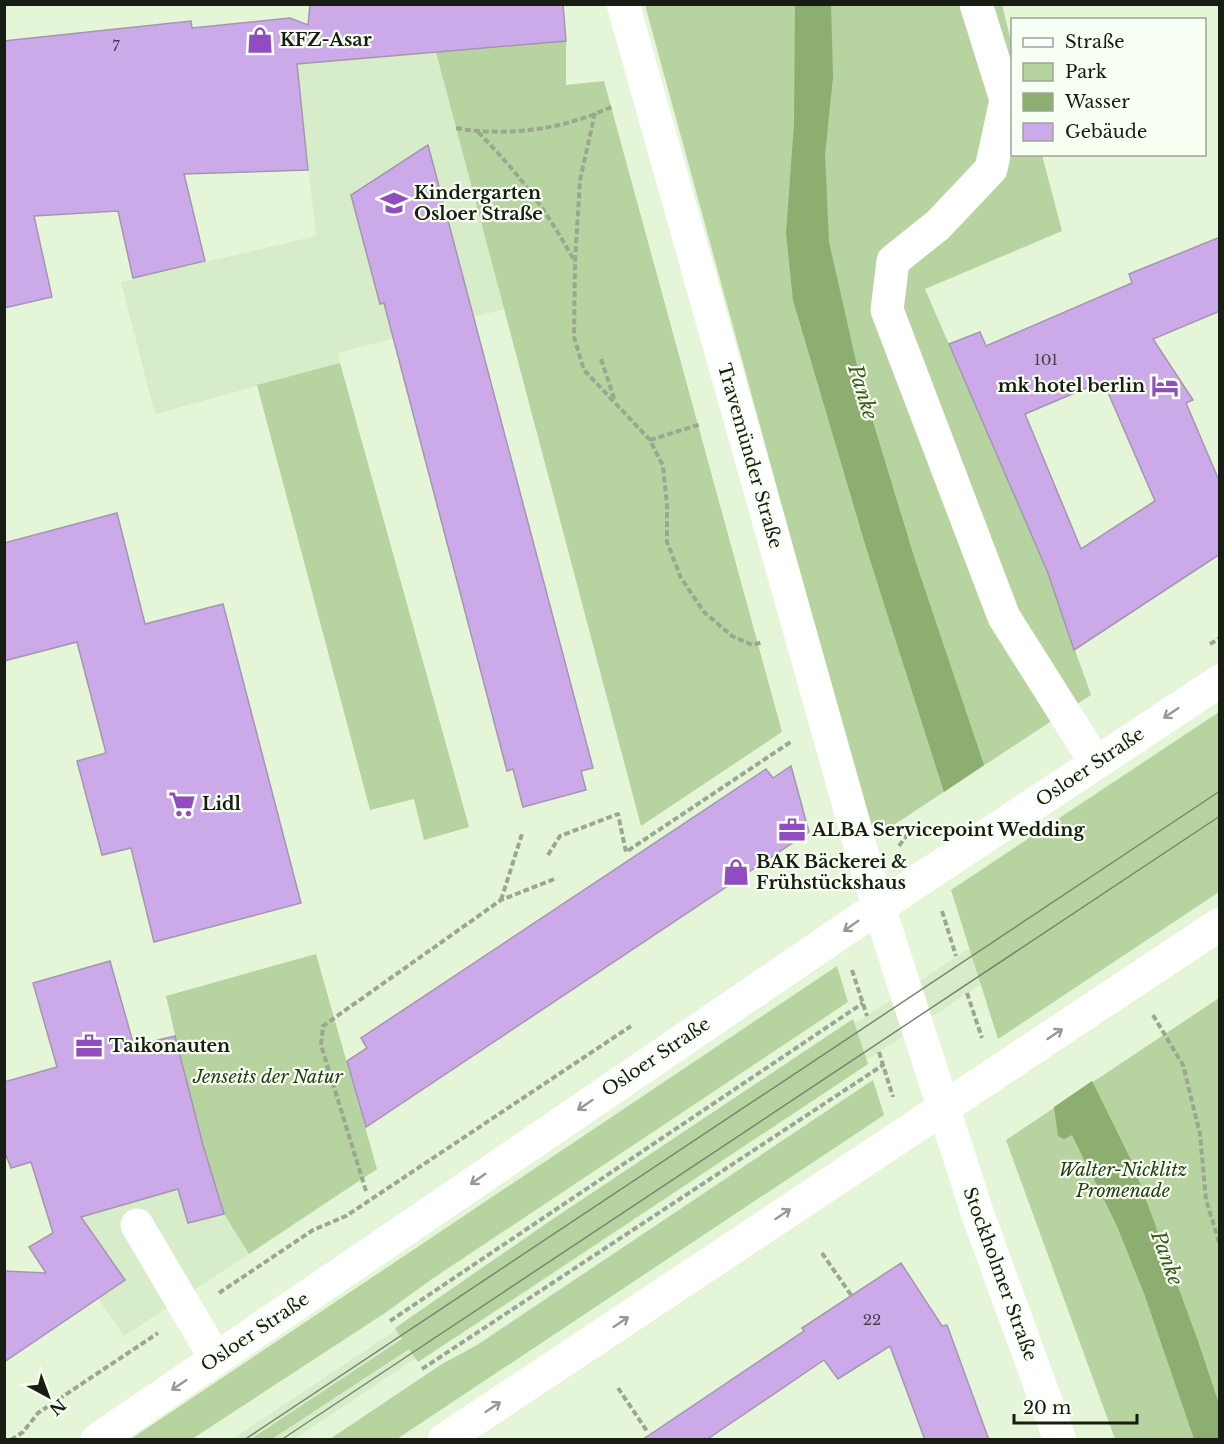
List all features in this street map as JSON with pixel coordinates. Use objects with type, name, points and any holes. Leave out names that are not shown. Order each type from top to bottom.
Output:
[{"type":"main road","name":"Travemünder Straße","points":[[623,4],[879,906],[943,1108]]},
{"type":"main road","points":[[976,4],[1006,100],[991,169],[938,225],[893,261],[887,310],[1004,617],[1096,763]]},
{"type":"main road","name":"Osloer Straße","points":[[97,1440],[879,906],[1220,681]]},
{"type":"main road","points":[[444,1440],[1220,924]]},
{"type":"main road","name":"Stockholmer Straße","points":[[943,1108],[978,1215],[1060,1440]]},
{"type":"main road","points":[[137,1225],[216,1359]]},
{"type":"path","points":[[456,128],[477,132],[531,130],[578,120],[622,104]]},
{"type":"path","points":[[595,113],[580,180],[575,262],[574,337],[584,370],[650,440],[663,466],[668,505],[667,542],[681,578],[704,612],[732,636],[753,645],[769,640]]},
{"type":"path","points":[[477,132],[517,173],[550,216],[575,262]]},
{"type":"path","points":[[602,358],[615,402]]},
{"type":"path","points":[[650,440],[709,421]]},
{"type":"path","points":[[548,855],[560,836],[618,814],[626,852],[796,738]]},
{"type":"path","points":[[896,850],[915,824]]},
{"type":"path","points":[[501,900],[522,834]]},
{"type":"path","points":[[366,1191],[321,1045],[322,1026],[501,900],[557,878]]},
{"type":"path","points":[[941,909],[956,956]]},
{"type":"path","points":[[849,958],[867,1016]]},
{"type":"path","points":[[967,993],[985,1048]]},
{"type":"path","points":[[390,1321],[863,1003]]},
{"type":"path","points":[[1152,1015],[1183,1065],[1200,1134],[1206,1200],[1220,1245]]},
{"type":"path","points":[[11,1440],[23,1432],[38,1413],[314,1230],[346,1216],[638,1021]]},
{"type":"path","points":[[879,1052],[896,1107]]},
{"type":"path","points":[[422,1369],[883,1065]]},
{"type":"path","points":[[822,1253],[851,1295]]},
{"type":"path","points":[[618,1388],[647,1431]]},
{"type":"shaded area","name":"Kindergarten Osloer Straße","points":[[436,52],[504,309],[338,353],[340,363],[155,414],[121,282],[316,236],[297,64]]},
{"type":"shaded area","points":[[1219,781],[1219,825],[867,1060],[868,1064],[541,1282],[418,1362],[415,1359],[294,1439],[231,1440],[396,1330],[547,1223],[853,1019],[855,1023],[887,1003]]},
{"type":"shaded area","points":[[182,1070],[224,1214],[249,1254],[124,1336],[58,1240],[27,1151]]},
{"type":"green space","points":[[645,5],[1002,5],[1011,41],[1011,156],[1042,156],[1062,231],[925,289],[1047,571],[1091,695],[877,836],[869,824]]},
{"type":"green space","points":[[566,41],[566,85],[604,81],[782,732],[641,826],[436,52]]},
{"type":"green space","points":[[340,363],[469,827],[424,840],[414,799],[370,810],[257,385]]},
{"type":"green space","points":[[1219,712],[1219,892],[998,1039],[951,890]]},
{"type":"green space","name":"Jenseits der Natur","points":[[316,954],[377,1169],[249,1254],[224,1214],[191,1103],[166,996]]},
{"type":"green space","points":[[837,966],[848,1002],[432,1279],[385,1313],[192,1439],[131,1439]]},
{"type":"green space","name":"Walter-Nicklitz Promenade","points":[[1219,998],[1219,1439],[1115,1439],[1006,1140]]},
{"type":"green space","points":[[853,1019],[868,1064],[418,1362],[409,1349],[272,1439],[251,1439],[402,1339],[395,1328],[547,1223]]},
{"type":"green space","points":[[873,1080],[884,1115],[397,1439],[330,1439],[442,1364],[477,1345]]},
{"type":"water","name":"Panke","points":[[795,5],[831,5],[833,77],[825,155],[829,242],[860,379],[915,560],[984,765],[944,792],[865,544],[793,300],[786,233],[794,124]]},
{"type":"water","name":"Panke","points":[[1092,1081],[1132,1162],[1198,1341],[1219,1404],[1219,1439],[1194,1439],[1145,1296],[1117,1226],[1072,1135],[1064,1139],[1058,1136],[1054,1107]]},
{"type":"building","points":[[310,4],[563,4],[566,41],[297,64],[308,170],[184,174],[205,261],[133,278],[118,211],[34,216],[52,297],[4,308],[4,41],[191,21],[192,28],[290,18],[308,25]]},
{"type":"building","points":[[428,145],[593,768],[581,771],[586,790],[523,807],[513,769],[507,771],[384,303],[380,304],[351,195]]},
{"type":"building","points":[[1220,237],[1220,311],[1153,339],[1193,400],[1186,403],[1220,483],[1220,554],[1074,650],[1048,573],[949,344],[980,332],[986,346],[1132,283],[1129,274]],"holes":[[[1103,381],[1155,501],[1081,549],[1025,414]]]},
{"type":"building","name":"Lidl","points":[[117,513],[145,624],[223,604],[301,903],[154,942],[131,848],[102,855],[77,761],[106,753],[77,642],[4,661],[4,543]]},
{"type":"building","points":[[791,766],[809,832],[366,1127],[347,1061],[367,1048],[361,1038],[766,769],[773,778]]},
{"type":"building","points":[[110,961],[134,1046],[175,1036],[203,1145],[224,1214],[188,1223],[178,1189],[81,1217],[125,1280],[4,1362],[4,1271],[46,1273],[29,1247],[53,1233],[31,1162],[11,1168],[4,1150],[4,1082],[57,1067],[33,983]]},
{"type":"building","points":[[901,1263],[942,1326],[947,1325],[989,1440],[925,1440],[890,1346],[838,1379],[824,1360],[706,1440],[642,1440],[804,1331],[802,1328]]},
{"type":"tram line","points":[[244,1440],[1220,791]]},
{"type":"tram line","points":[[281,1440],[1220,816]]},
{"type":"place","name":"KFZ-Asar","points":[[260,40]]},
{"type":"place","name":"Kindergarten Osloer Straße","points":[[394,203]]},
{"type":"place","name":"mk hotel berlin","points":[[1165,386]]},
{"type":"place","name":"Lidl","points":[[182,804]]},
{"type":"place","name":"ALBA Servicepoint Wedding","points":[[792,830]]},
{"type":"place","name":"BAK Bäckerei & Frühstückshaus","points":[[736,872]]},
{"type":"place","name":"Taikonauten","points":[[89,1046]]}]
